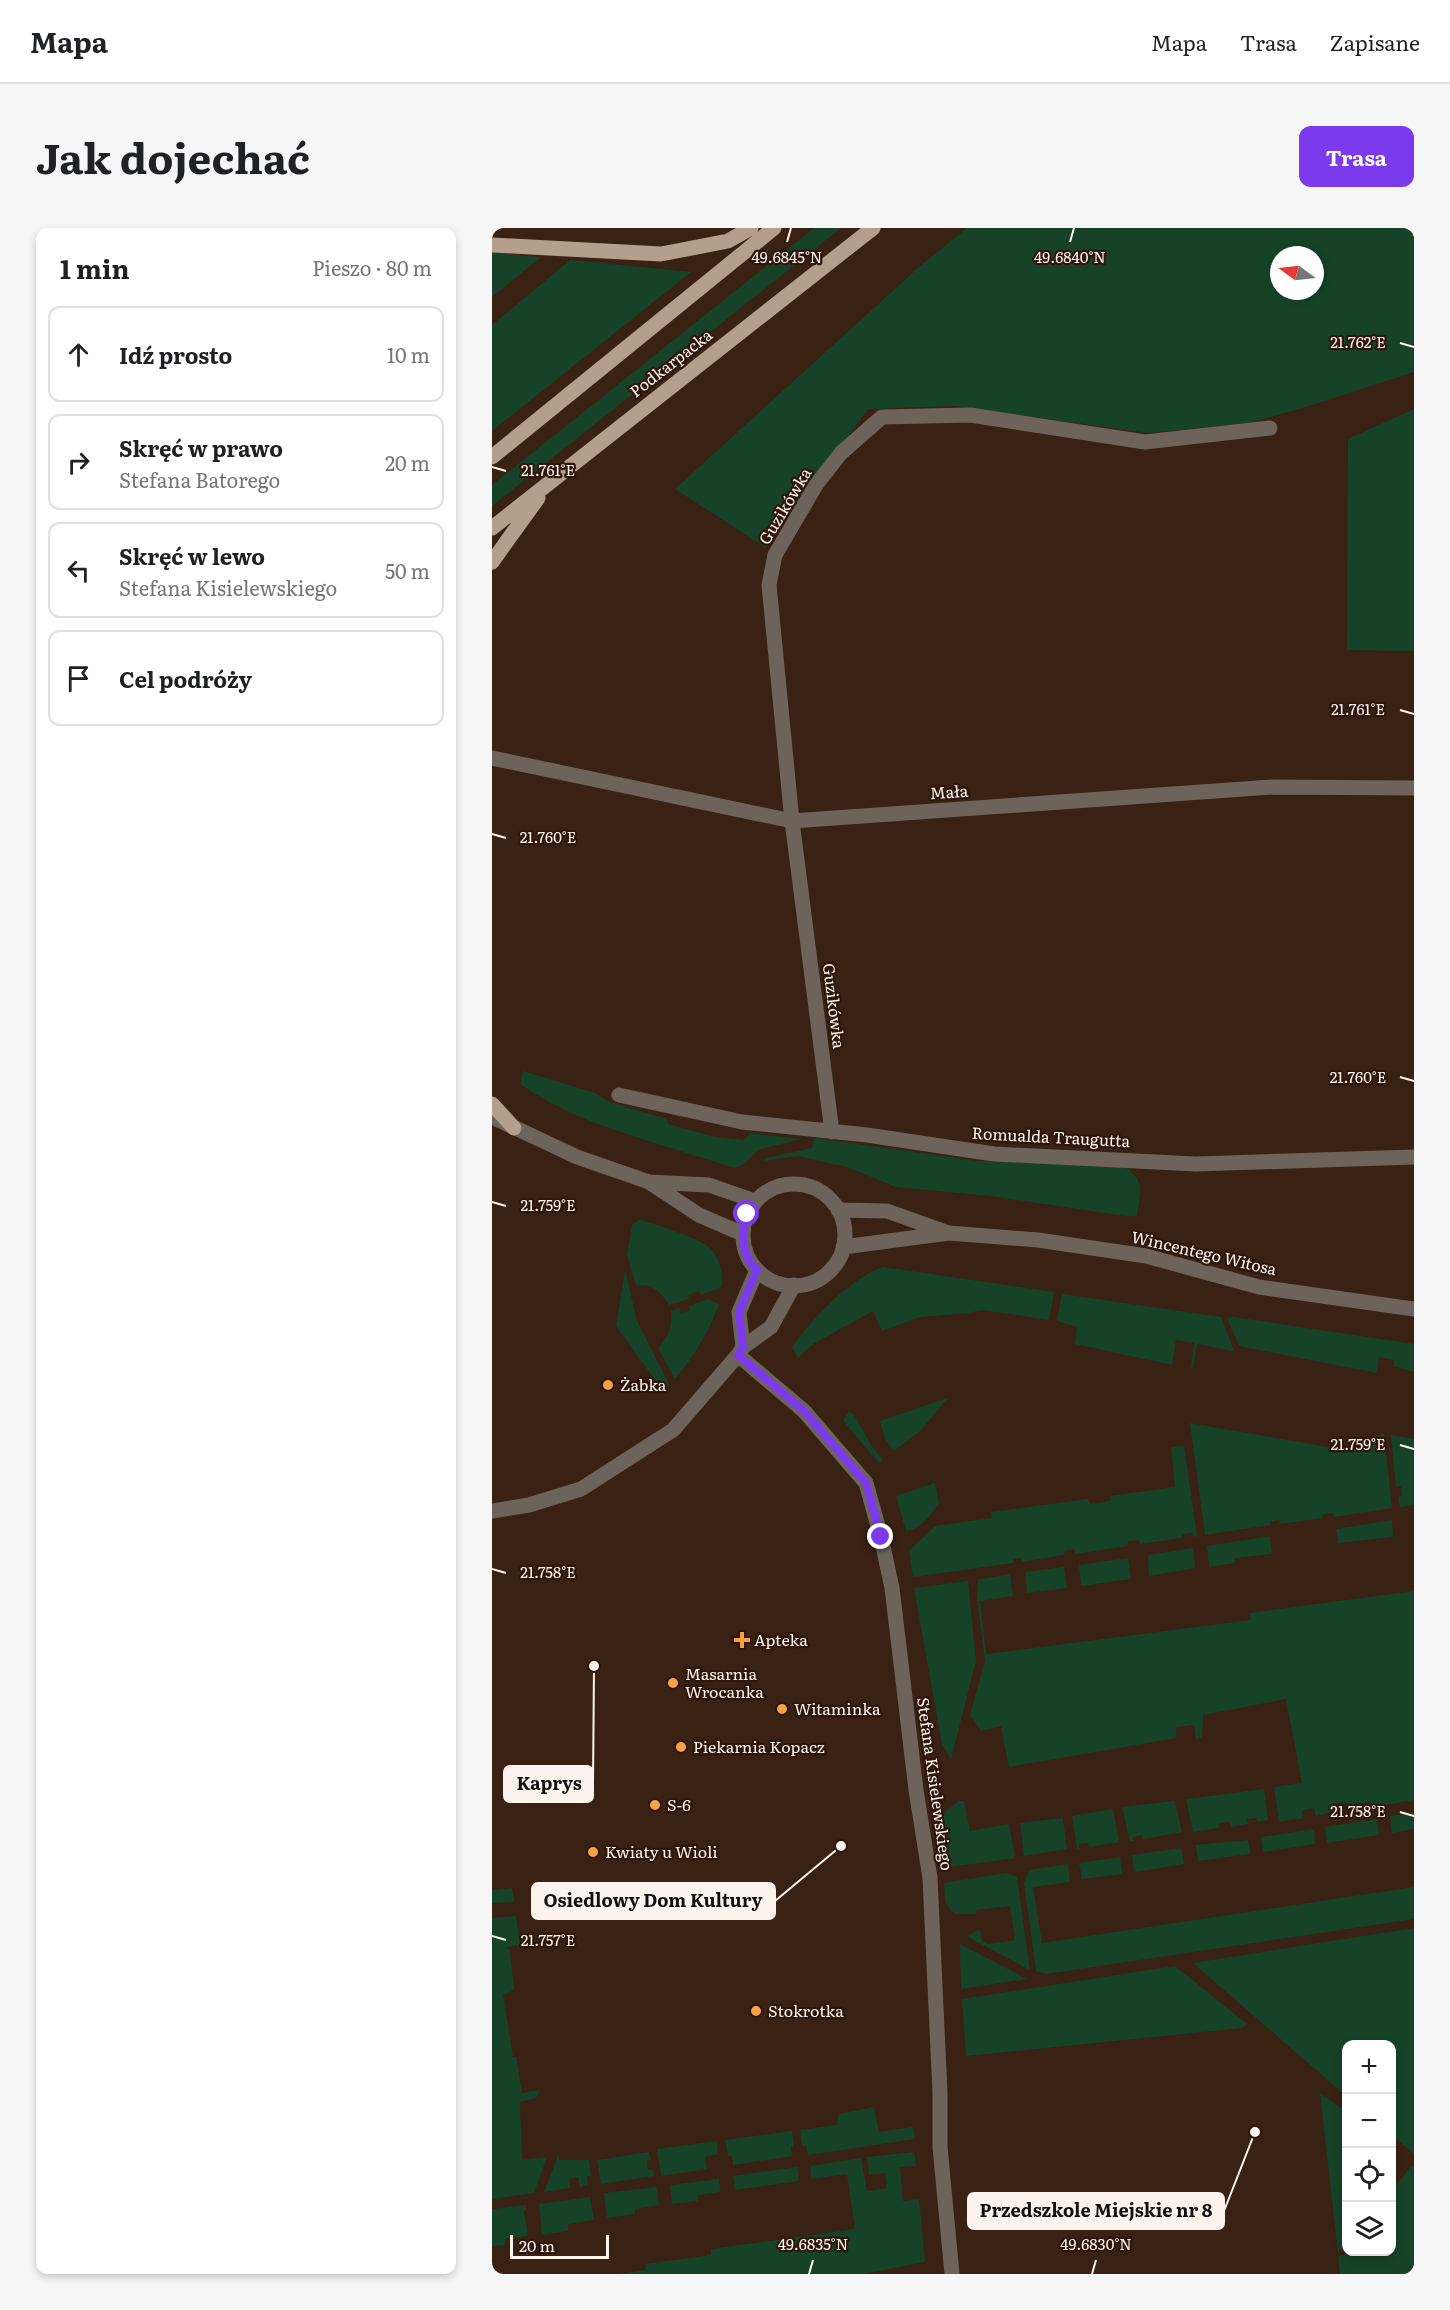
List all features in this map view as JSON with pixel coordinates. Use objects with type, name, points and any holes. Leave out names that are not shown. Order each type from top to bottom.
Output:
[{"type":"main road","points":[[492,245],[661,254],[728,241],[751,228]]},
{"type":"main road","points":[[492,457],[774,228]]},
{"type":"main road","name":"Podkarpacka","points":[[492,528],[873,228]]},
{"type":"main road","points":[[492,562],[550,481]]},
{"type":"main road","points":[[492,1104],[514,1128]]},
{"type":"main road","points":[[492,1124],[514,1128]]},
{"type":"street","name":"Guzikówka","points":[[832,1132],[792,821],[769,585],[775,555],[816,485],[841,453],[882,417],[970,415],[1144,441],[1270,428]]},
{"type":"street","name":"Mała","points":[[492,758],[792,821],[1272,787],[1414,788]]},
{"type":"street","name":"Romualda Traugutta","points":[[619,1095],[742,1122],[808,1127],[994,1154],[1157,1160],[1196,1164],[1414,1157]]},
{"type":"street","points":[[492,1117],[578,1157],[649,1182],[699,1215],[743,1234]]},
{"type":"street","points":[[649,1182],[709,1185],[755,1201]]},
{"type":"street","points":[[799,1184],[815,1188],[828,1197],[838,1209],[844,1225],[843,1247],[832,1268],[820,1279],[794,1286],[774,1282],[757,1270],[746,1254],[743,1234],[747,1214],[755,1201],[768,1190],[783,1185],[799,1184]]},
{"type":"street","name":"Wincentego Witosa","points":[[838,1209],[887,1211],[949,1233]]},
{"type":"street","name":"Wincentego Witosa","points":[[843,1247],[949,1233],[1038,1240],[1146,1256],[1259,1287],[1414,1309]]},
{"type":"street","points":[[740,1351],[739,1312],[757,1270]]},
{"type":"street","points":[[492,1511],[529,1505],[581,1489],[673,1430],[740,1351],[771,1327],[794,1286]]},
{"type":"street","name":"Stefana Kisielewskiego","points":[[740,1351],[804,1411],[866,1483],[881,1537],[892,1588],[916,1790],[930,1878],[940,2093],[940,2147],[952,2274]]},
{"type":"green space","points":[[814,228],[841,228],[492,506],[492,485]]},
{"type":"green space","points":[[967,228],[1414,228],[1414,372],[1248,423],[1149,433],[956,406],[868,409],[766,548],[675,489],[919,267]]},
{"type":"green space","points":[[492,253],[541,257],[492,297]]},
{"type":"green space","points":[[570,260],[691,272],[492,431],[492,325]]},
{"type":"green space","points":[[1414,409],[1414,651],[1347,650],[1348,439]]},
{"type":"green space","points":[[523,1071],[595,1093],[609,1102],[667,1119],[668,1124],[715,1137],[744,1140],[750,1133],[801,1139],[758,1150],[744,1164],[735,1168],[585,1119],[520,1084]]},
{"type":"green space","points":[[814,1138],[978,1161],[1122,1166],[1139,1181],[1137,1216],[991,1196],[896,1187],[847,1167],[798,1156],[764,1161],[765,1158],[812,1148]]},
{"type":"green space","points":[[640,1219],[683,1234],[711,1249],[720,1264],[722,1287],[701,1295],[699,1291],[688,1295],[689,1299],[669,1305],[663,1296],[651,1287],[636,1286],[627,1255],[632,1225]]},
{"type":"green space","points":[[883,1267],[1054,1292],[1049,1320],[982,1310],[920,1317],[882,1331],[873,1311],[813,1344],[798,1358],[792,1347],[821,1312],[857,1281]]},
{"type":"green space","points":[[625,1270],[637,1321],[669,1384],[663,1391],[616,1326]]},
{"type":"green space","points":[[1062,1294],[1221,1317],[1234,1351],[1197,1344],[1193,1369],[1191,1368],[1194,1343],[1176,1340],[1172,1365],[1075,1344],[1077,1327],[1057,1321]]},
{"type":"green space","points":[[708,1299],[719,1304],[715,1314],[695,1353],[675,1379],[658,1348],[669,1331],[671,1311],[679,1308],[681,1313],[690,1311],[689,1306]]},
{"type":"green space","points":[[1233,1317],[1414,1344],[1414,1372],[1394,1366],[1394,1360],[1379,1357],[1377,1373],[1239,1346],[1227,1318]]},
{"type":"green space","points":[[948,1398],[920,1431],[894,1451],[885,1439],[880,1421]]},
{"type":"green space","points":[[849,1411],[854,1415],[871,1445],[883,1460],[879,1463],[845,1423],[844,1420]]},
{"type":"green space","points":[[1190,1423],[1350,1451],[1384,1433],[1392,1508],[1334,1517],[1333,1513],[1323,1515],[1323,1518],[1280,1524],[1279,1520],[1270,1522],[1270,1525],[1205,1535]]},
{"type":"green space","points":[[1391,1435],[1414,1439],[1414,1505],[1400,1507],[1398,1497],[1402,1496],[1401,1486],[1396,1487]]},
{"type":"green space","points":[[1184,1446],[1197,1536],[1193,1537],[1192,1533],[1183,1534],[1182,1538],[1140,1544],[1139,1540],[1128,1541],[1128,1546],[1075,1554],[1075,1549],[1065,1550],[1064,1555],[1022,1562],[1021,1558],[1013,1559],[1013,1563],[913,1577],[909,1551],[935,1526],[992,1518],[991,1512],[1088,1499],[1090,1504],[1111,1501],[1110,1496],[1175,1487],[1171,1447]]},
{"type":"green space","points":[[935,1483],[939,1503],[921,1525],[906,1531],[896,1496]]},
{"type":"green space","points":[[1392,1520],[1393,1537],[1338,1543],[1336,1529]]},
{"type":"green space","points":[[1270,1536],[1272,1554],[1235,1558],[1235,1563],[1209,1567],[1207,1546]]},
{"type":"green space","points":[[1193,1548],[1195,1568],[1149,1576],[1148,1555]]},
{"type":"green space","points":[[1128,1558],[1131,1579],[1081,1586],[1079,1565]]},
{"type":"green space","points":[[1064,1567],[1067,1588],[1027,1593],[1025,1572]]},
{"type":"green space","points":[[1010,1574],[1013,1596],[980,1601],[986,1654],[1251,1620],[1250,1613],[1414,1591],[1414,1800],[1372,1807],[1371,1802],[1361,1804],[1362,1809],[1347,1810],[1346,1802],[1333,1804],[1333,1812],[1316,1816],[1314,1808],[1302,1811],[1303,1818],[1279,1822],[1274,1787],[1302,1783],[1286,1699],[1203,1715],[1202,1737],[1196,1740],[1194,1725],[1176,1727],[1176,1738],[1009,1767],[1001,1726],[981,1731],[970,1715],[985,1661],[977,1598],[978,1580]]},
{"type":"green space","points":[[968,1581],[976,1661],[951,1759],[942,1744],[914,1588]]},
{"type":"green space","points":[[1264,1789],[1268,1820],[1257,1822],[1256,1818],[1247,1819],[1248,1824],[1231,1827],[1230,1822],[1219,1823],[1219,1828],[1193,1832],[1186,1799]]},
{"type":"green space","points":[[959,1801],[964,1801],[970,1831],[1009,1824],[1015,1858],[943,1868],[943,1816]]},
{"type":"green space","points":[[1175,1801],[1182,1832],[1143,1839],[1142,1835],[1133,1837],[1133,1841],[1130,1841],[1122,1807]]},
{"type":"green space","points":[[1113,1809],[1119,1842],[1089,1847],[1088,1843],[1079,1844],[1079,1849],[1077,1849],[1072,1816]]},
{"type":"green space","points":[[1414,1813],[1414,1829],[1392,1833],[1390,1816]]},
{"type":"green space","points":[[1063,1818],[1067,1849],[1024,1856],[1020,1823]]},
{"type":"green space","points":[[1377,1819],[1379,1835],[1327,1843],[1325,1827]]},
{"type":"green space","points":[[1314,1829],[1315,1844],[1263,1852],[1261,1837]]},
{"type":"green space","points":[[1248,1840],[1250,1854],[1198,1861],[1196,1845]]},
{"type":"green space","points":[[1181,1848],[1184,1864],[1134,1872],[1132,1855]]},
{"type":"green space","points":[[1120,1857],[1122,1874],[1082,1879],[1079,1863]]},
{"type":"green space","points":[[1068,1864],[1070,1882],[1033,1887],[1042,1943],[1414,1887],[1414,1919],[1046,1974],[1036,1971],[1024,1883],[1029,1870]]},
{"type":"green space","points":[[1006,1873],[1017,1877],[1030,1970],[966,1936],[980,1930],[982,1941],[988,1944],[1015,1940],[1010,1906],[976,1910],[976,1914],[954,1914],[945,1902],[944,1883]]},
{"type":"green space","points":[[512,1888],[514,1902],[492,1903],[492,1890]]},
{"type":"green space","points":[[516,1916],[520,1945],[506,1947],[510,1951],[514,1990],[503,1995],[513,2057],[516,2057],[522,2093],[540,2090],[536,2098],[520,2102],[522,2160],[547,2157],[534,2193],[492,2199],[492,1918]]},
{"type":"green space","points":[[1414,1928],[1414,2154],[1396,2138],[1396,2040],[1342,2040],[1342,2093],[1193,1963]]},
{"type":"green space","points":[[960,1944],[1027,1979],[961,1989]]},
{"type":"green space","points":[[1175,1966],[1247,2024],[1242,2028],[966,2056],[962,1999]]},
{"type":"green space","points":[[1320,2093],[1342,2109],[1342,2247],[1338,2253]]},
{"type":"green space","points":[[874,2107],[879,2132],[912,2127],[915,2139],[808,2155],[806,2145],[802,2146],[800,2130],[837,2125],[839,2114]]},
{"type":"green space","points":[[792,2131],[794,2147],[791,2147],[792,2156],[733,2165],[732,2156],[728,2156],[725,2140]]},
{"type":"green space","points":[[717,2141],[718,2154],[705,2157],[707,2169],[661,2176],[657,2149]]},
{"type":"green space","points":[[649,2152],[651,2160],[647,2161],[648,2170],[653,2170],[654,2176],[601,2184],[597,2160]]},
{"type":"green space","points":[[914,2152],[916,2166],[900,2167],[903,2201],[919,2199],[925,2262],[863,2274],[617,2274],[646,2270],[645,2264],[711,2255],[711,2249],[855,2229],[847,2174],[811,2179],[810,2166],[861,2158],[867,2191],[887,2188],[885,2173],[869,2175],[867,2157]]},
{"type":"green space","points":[[559,2154],[559,2160],[589,2160],[591,2176],[587,2176],[588,2185],[580,2187],[578,2177],[569,2179],[570,2188],[544,2192]]},
{"type":"green space","points":[[1412,2165],[1414,2167],[1414,2274],[1340,2274],[1338,2256],[1396,2256],[1396,2186]]},
{"type":"green space","points":[[797,2167],[799,2181],[735,2190],[733,2176]]},
{"type":"green space","points":[[719,2179],[720,2192],[697,2195],[698,2201],[672,2204],[670,2185]]},
{"type":"green space","points":[[657,2187],[659,2205],[635,2209],[635,2214],[607,2218],[604,2193]]},
{"type":"green space","points":[[590,2197],[594,2220],[568,2224],[568,2231],[542,2235],[539,2204]]},
{"type":"green space","points":[[526,2205],[524,2211],[528,2236],[505,2239],[505,2245],[492,2246],[492,2209]]},
{"type":"place","name":"Żabka","points":[[608,1385]]},
{"type":"place","name":"Apteka","points":[[742,1640]]},
{"type":"place","name":"Kaprys","points":[[594,1666]]},
{"type":"place","name":"Masarnia Wrocanka","points":[[673,1683]]},
{"type":"place","name":"Witaminka","points":[[782,1709]]},
{"type":"place","name":"Piekarnia Kopacz","points":[[681,1747]]},
{"type":"place","name":"S-6","points":[[655,1805]]},
{"type":"place","name":"Osiedlowy Dom Kultury","points":[[841,1846]]},
{"type":"place","name":"Kwiaty u Wioli","points":[[593,1852]]},
{"type":"place","name":"Stokrotka","points":[[756,2011]]},
{"type":"place","name":"Przedszkole Miejskie nr 8","points":[[1255,2132]]},
{"type":"route","points":[[747,1214],[743,1227],[743,1241],[746,1254],[757,1270],[739,1312],[743,1347],[738,1355],[804,1411],[866,1483],[881,1537]]}]
